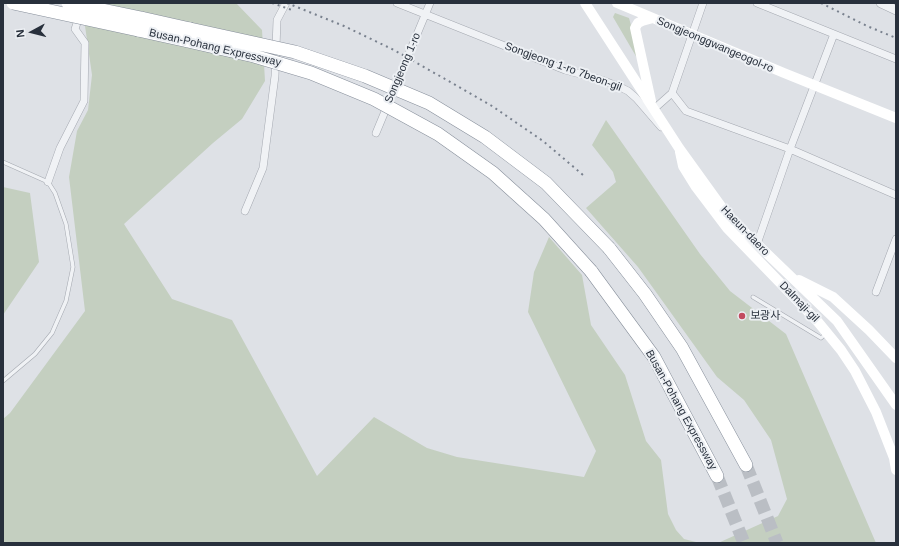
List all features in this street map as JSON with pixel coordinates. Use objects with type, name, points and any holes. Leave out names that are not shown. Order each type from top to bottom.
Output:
[{"type":"highway","name":"Busan-Pohang Expressway","points":[[13,3],[139,24],[189,35],[295,52],[366,76],[429,103],[484,137],[546,183],[609,248],[645,294],[682,348],[746,466]]},
{"type":"highway","name":"Busan-Pohang Expressway","points":[[68,3],[139,24]]},
{"type":"highway","name":"Busan-Pohang Expressway","points":[[189,35],[311,73],[374,99],[438,134],[493,173],[544,219],[591,271],[654,357],[717,476]]},
{"type":"main road","name":"Haeun-daero","points":[[585,3],[679,148],[728,216],[838,321],[896,405]]},
{"type":"main road","name":"Songjeonggwangeogol-ro","points":[[617,3],[814,86],[896,118]]},
{"type":"main road","points":[[653,18],[642,20],[635,28],[653,108]]},
{"type":"main road","name":"Dalmaji-gil","points":[[679,148],[683,166],[696,187],[727,228],[796,298],[828,333],[855,371],[873,405],[894,458],[896,470]]},
{"type":"main road","name":"Dalmaji-gil","points":[[790,276],[833,297],[869,330],[896,358]]},
{"type":"street","points":[[48,182],[60,148],[84,101],[84,43],[75,29],[84,3]]},
{"type":"street","points":[[245,211],[263,168],[275,76],[277,20],[286,3]]},
{"type":"street","name":"Songjeong 1-ro 7beon-gil","points":[[398,3],[565,70],[602,80],[628,91],[636,98],[679,148]]},
{"type":"street","name":"Songjeong 1-ro","points":[[376,133],[430,3]]},
{"type":"street","points":[[653,108],[672,93],[703,3]]},
{"type":"street","points":[[757,3],[896,59]]},
{"type":"street","points":[[881,3],[896,10]]},
{"type":"street","points":[[757,244],[790,149],[834,34]]},
{"type":"street","points":[[672,93],[686,111],[790,149],[896,194]]},
{"type":"street","points":[[876,292],[896,239]]},
{"type":"lane","points":[[3,162],[48,182],[55,193],[66,224],[73,267],[66,301],[52,332],[35,354],[3,381]]},
{"type":"lane","points":[[753,297],[820,338],[828,333]]},
{"type":"green space","points":[[92,3],[236,3],[262,30],[265,81],[242,119],[213,143],[124,224],[172,299],[232,320],[317,476],[374,417],[427,448],[457,457],[584,477],[596,451],[528,312],[534,272],[549,237],[582,275],[591,325],[625,375],[646,441],[661,460],[668,514],[676,530],[684,539],[700,543],[3,543],[3,419],[10,413],[85,311],[69,177],[77,131],[88,110],[92,75],[84,19]]},
{"type":"green space","points":[[615,13],[629,18],[637,58],[613,17]]},
{"type":"green space","points":[[606,120],[700,254],[730,291],[786,334],[876,543],[718,543],[778,516],[787,499],[771,440],[744,400],[717,377],[638,267],[586,208],[616,182],[613,172],[592,145]]},
{"type":"green space","points":[[3,187],[30,193],[39,262],[3,315]]},
{"type":"tunnel","points":[[746,465],[777,543]]},
{"type":"tunnel","points":[[717,476],[744,543]]},
{"type":"railway","points":[[272,3],[292,10]]},
{"type":"railway","points":[[287,3],[344,26],[394,50],[492,106],[543,141],[583,175]]},
{"type":"railway","points":[[821,3],[867,26],[896,38]]},
{"type":"place","name":"보광사","points":[[742,316]]}]
